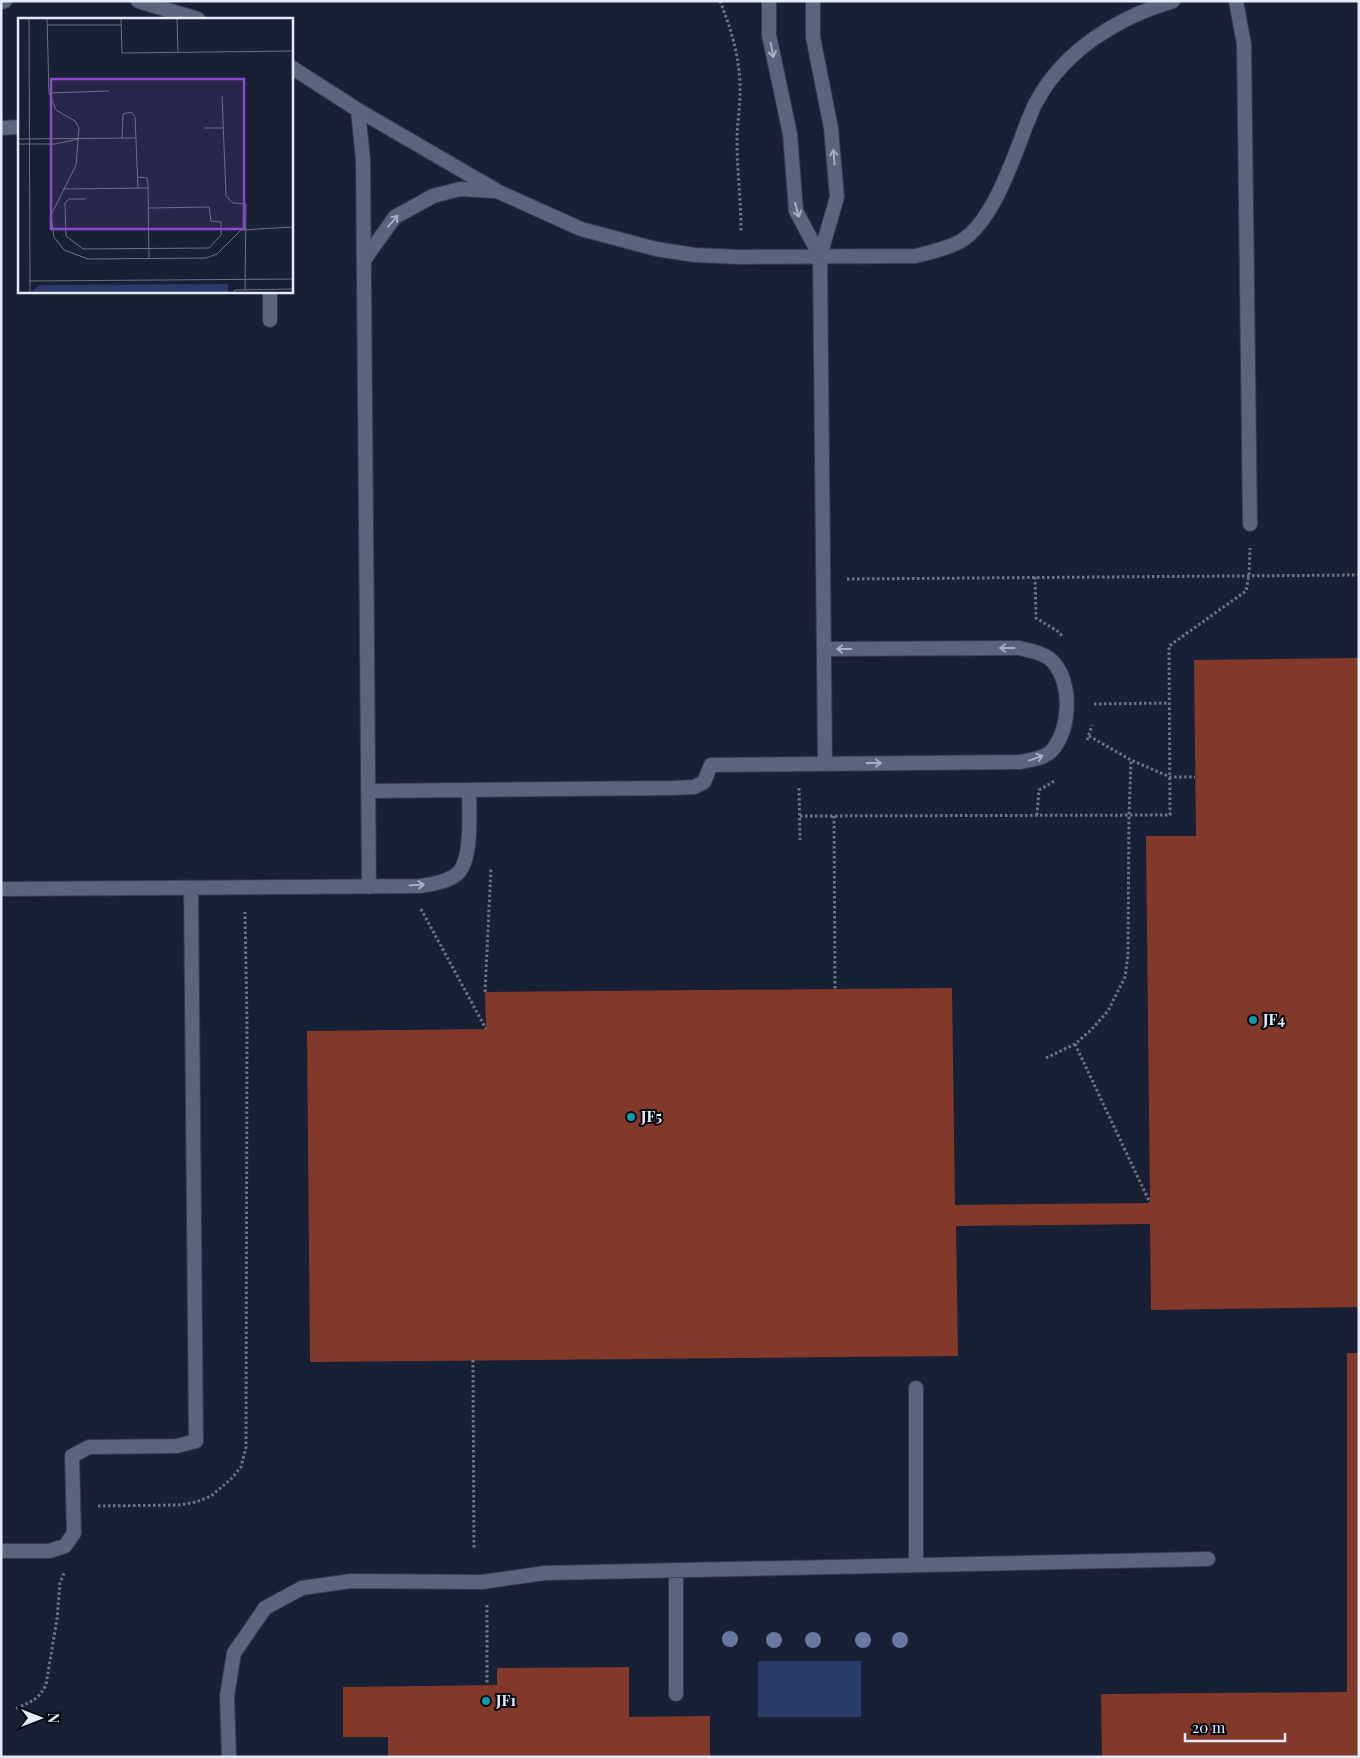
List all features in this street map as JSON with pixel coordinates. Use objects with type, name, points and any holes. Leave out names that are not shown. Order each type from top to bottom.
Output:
[{"type":"lane","points":[[1,2],[5,1]]},
{"type":"lane","points":[[138,1],[195,18]]},
{"type":"lane","points":[[769,1],[769,35],[790,134],[796,211],[820,256]]},
{"type":"lane","points":[[813,1],[814,37],[831,128],[837,197],[820,256],[825,763]]},
{"type":"lane","points":[[292,68],[358,110],[499,192],[581,229],[656,249],[694,255],[740,257],[915,256],[943,250],[963,240],[982,221],[999,192],[1037,100],[1058,70],[1083,46],[1112,27],[1159,5],[1173,1]]},
{"type":"lane","points":[[1236,1],[1244,44],[1250,524]]},
{"type":"lane","points":[[358,110],[363,159],[369,887]]},
{"type":"lane","points":[[1,128],[18,128]]},
{"type":"lane","points":[[364,260],[396,217],[433,196],[460,189],[499,192]]},
{"type":"lane","points":[[270,292],[270,320]]},
{"type":"lane","points":[[368,790],[694,787],[704,782],[711,765],[1019,762],[1037,759],[1054,749],[1065,725],[1068,703],[1064,683],[1054,663],[1039,653],[1019,648],[824,649]]},
{"type":"lane","points":[[1,889],[369,887],[420,886],[441,882],[459,873],[467,855],[469,790]]},
{"type":"lane","points":[[1,1551],[49,1551],[65,1546],[74,1533],[72,1456],[89,1447],[177,1446],[196,1441],[192,888]]},
{"type":"lane","points":[[916,1388],[916,1565]]},
{"type":"lane","points":[[229,1757],[227,1696],[234,1653],[265,1608],[302,1588],[351,1582],[482,1582],[545,1573],[1208,1559]]},
{"type":"lane","points":[[676,1570],[676,1694]]},
{"type":"path","points":[[720,1],[734,42],[738,66],[740,93],[737,138],[741,196],[741,231]]},
{"type":"path","points":[[846,579],[1359,574]]},
{"type":"path","points":[[1094,704],[1169,703]]},
{"type":"path","points":[[1089,736],[1131,760],[1170,777],[1195,777]]},
{"type":"path","points":[[1046,1058],[1075,1044],[1091,1030],[1108,1011],[1125,977],[1128,955],[1131,760]]},
{"type":"path","points":[[799,784],[800,840]]},
{"type":"path","points":[[834,816],[835,989]]},
{"type":"path","points":[[485,992],[491,868]]},
{"type":"path","points":[[420,886],[422,911],[486,1029]]},
{"type":"path","points":[[1075,1044],[1150,1203]]},
{"type":"path","points":[[473,1360],[474,1550]]},
{"type":"path","points":[[487,1602],[487,1685]]},
{"type":"shaded area","points":[[758,1661],[861,1661],[861,1717],[758,1717]]},
{"type":"building","name":"JF5","points":[[1359,658],[1359,1307],[1151,1310],[1150,1224],[956,1226],[958,1356],[310,1362],[307,1031],[486,1029],[485,992],[952,988],[955,1205],[1150,1203],[1146,836],[1196,836],[1194,660]]},
{"type":"building","points":[[1347,1353],[1359,1353],[1359,1757],[1102,1757],[1101,1694],[1347,1692]]},
{"type":"building","name":"JF1","points":[[629,1667],[629,1717],[710,1716],[710,1757],[388,1757],[388,1737],[343,1737],[343,1687],[497,1685],[497,1668]]},
{"type":"place","name":"JF4","points":[[1253,1020]]},
{"type":"place","name":"JF5","points":[[631,1117]]},
{"type":"place","name":"JF1","points":[[486,1701]]}]
